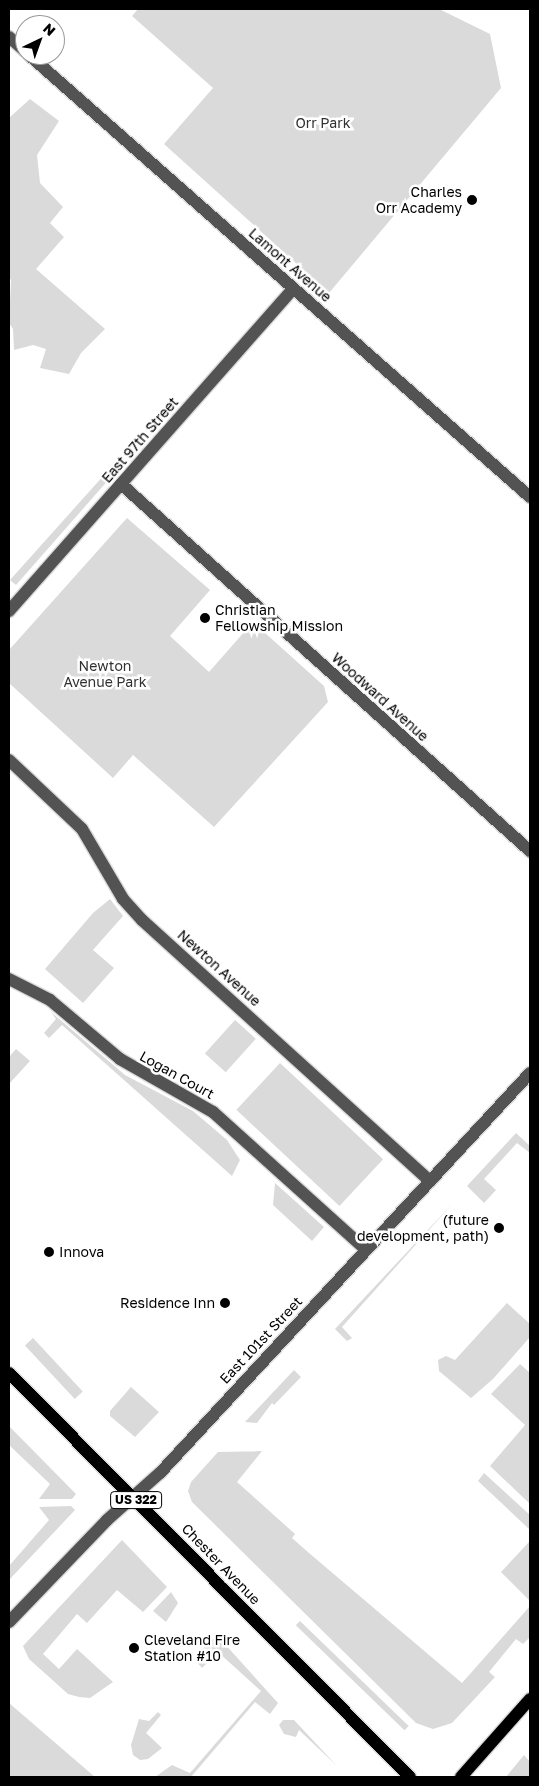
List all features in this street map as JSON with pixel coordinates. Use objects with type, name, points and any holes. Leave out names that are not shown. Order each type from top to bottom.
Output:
[{"type":"main road","name":"Chester Avenue","points":[[9,1373],[410,1777]]},
{"type":"main road","points":[[461,1777],[530,1699]]},
{"type":"street","name":"Lamont Avenue","points":[[40,65],[530,497]]},
{"type":"street","name":"East 97th Street","points":[[9,611],[293,289]]},
{"type":"street","name":"Woodward Avenue","points":[[121,484],[530,851]]},
{"type":"street","name":"Newton Avenue","points":[[9,760],[82,829],[123,899],[142,920],[430,1181]]},
{"type":"street","name":"Logan Court","points":[[9,979],[50,1000],[120,1059],[213,1112],[366,1250]]},
{"type":"street","name":"East 101st Street","points":[[9,1622],[132,1496],[160,1474],[530,1073]]},
{"type":"green space","name":"Orr Park","points":[[138,9],[439,9],[490,34],[501,88],[329,293],[164,144],[213,88],[132,16]]},
{"type":"green space","points":[[30,99],[59,121],[37,155],[40,183],[63,207],[50,223],[64,237],[36,269],[105,329],[81,353],[69,374],[40,368],[46,349],[33,345],[14,350],[13,329],[9,323],[11,280],[9,277],[9,118]]},
{"type":"green space","points":[[113,465],[118,469],[16,585],[10,580]]},
{"type":"green space","name":"Newton Avenue Park","points":[[127,518],[210,590],[170,636],[209,672],[253,622],[324,686],[328,702],[214,827],[133,755],[113,778],[9,683],[9,650]]},
{"type":"green space","points":[[110,899],[123,916],[93,950],[114,968],[83,1003],[45,969],[93,913]]},
{"type":"green space","points":[[51,1012],[125,1075],[193,1111],[227,1140],[240,1160],[232,1176],[62,1025],[49,1038],[44,1033],[56,1019]]},
{"type":"green space","points":[[235,1020],[256,1039],[226,1072],[205,1053]]},
{"type":"green space","points":[[16,1049],[30,1061],[9,1084],[9,1057]]},
{"type":"green space","points":[[280,1063],[383,1159],[339,1206],[236,1110]]},
{"type":"green space","points":[[516,1133],[530,1146],[530,1153],[517,1143],[484,1179],[496,1190],[484,1203],[467,1186]]},
{"type":"green space","points":[[275,1183],[324,1227],[312,1241],[273,1205]]},
{"type":"green space","points":[[454,1202],[342,1327],[352,1338],[347,1341],[335,1329]]},
{"type":"green space","points":[[507,1303],[530,1324],[530,1337],[493,1379],[471,1398],[439,1371],[438,1360],[446,1356],[455,1360]]},
{"type":"green space","points":[[33,1338],[83,1391],[75,1399],[25,1346]]},
{"type":"green space","points":[[520,1364],[530,1373],[530,1504],[490,1466],[525,1425],[491,1394]]},
{"type":"green space","points":[[294,1370],[301,1377],[274,1405],[272,1403],[257,1423],[245,1422]]},
{"type":"green space","points":[[131,1387],[159,1412],[135,1437],[110,1416],[110,1411]]},
{"type":"green space","points":[[9,1426],[76,1494],[72,1499],[39,1499],[50,1484],[9,1445]]},
{"type":"green space","points":[[262,1451],[237,1482],[295,1534],[292,1538],[462,1683],[530,1606],[530,1637],[523,1644],[516,1639],[489,1672],[495,1677],[452,1723],[433,1729],[416,1723],[192,1502],[188,1491],[191,1482],[218,1452]]},
{"type":"green space","points":[[484,1473],[530,1515],[529,1529],[478,1481]]},
{"type":"green space","points":[[71,1506],[75,1510],[9,1580],[9,1566],[49,1520],[39,1507]]},
{"type":"green space","points":[[122,1540],[167,1587],[143,1612],[117,1590],[87,1623],[77,1614],[43,1654],[59,1669],[77,1649],[113,1682],[90,1698],[68,1694],[29,1659],[23,1646]]},
{"type":"green space","points":[[530,1541],[530,1601],[501,1572]]},
{"type":"green space","points":[[171,1592],[178,1603],[166,1622],[153,1611]]},
{"type":"green space","points":[[300,1621],[409,1726],[404,1730],[296,1625]]},
{"type":"green space","points":[[212,1639],[223,1642],[278,1703],[270,1714],[255,1702],[191,1777],[155,1777],[172,1765],[190,1773],[261,1691],[218,1652],[202,1668],[194,1659]]},
{"type":"green space","points":[[9,1703],[95,1777],[9,1777]]},
{"type":"green space","points":[[158,1712],[161,1715],[146,1733],[162,1748],[148,1759],[140,1760],[133,1755],[131,1745],[139,1719],[149,1721]]},
{"type":"green space","points":[[283,1720],[294,1720],[337,1766],[299,1730],[296,1737],[284,1734],[279,1725]]},
{"type":"green space","points":[[524,1755],[530,1762],[530,1777],[506,1777]]},
{"type":"place","name":"Charles Orr Academy","points":[[472,200]]},
{"type":"place","name":"Christian Fellowship Mission","points":[[205,618]]},
{"type":"place","name":"(future development, path)","points":[[499,1228]]},
{"type":"place","name":"Innova","points":[[49,1252]]},
{"type":"place","name":"Residence Inn","points":[[225,1303]]},
{"type":"place","name":"Cleveland Fire Station #10","points":[[134,1648]]}]
